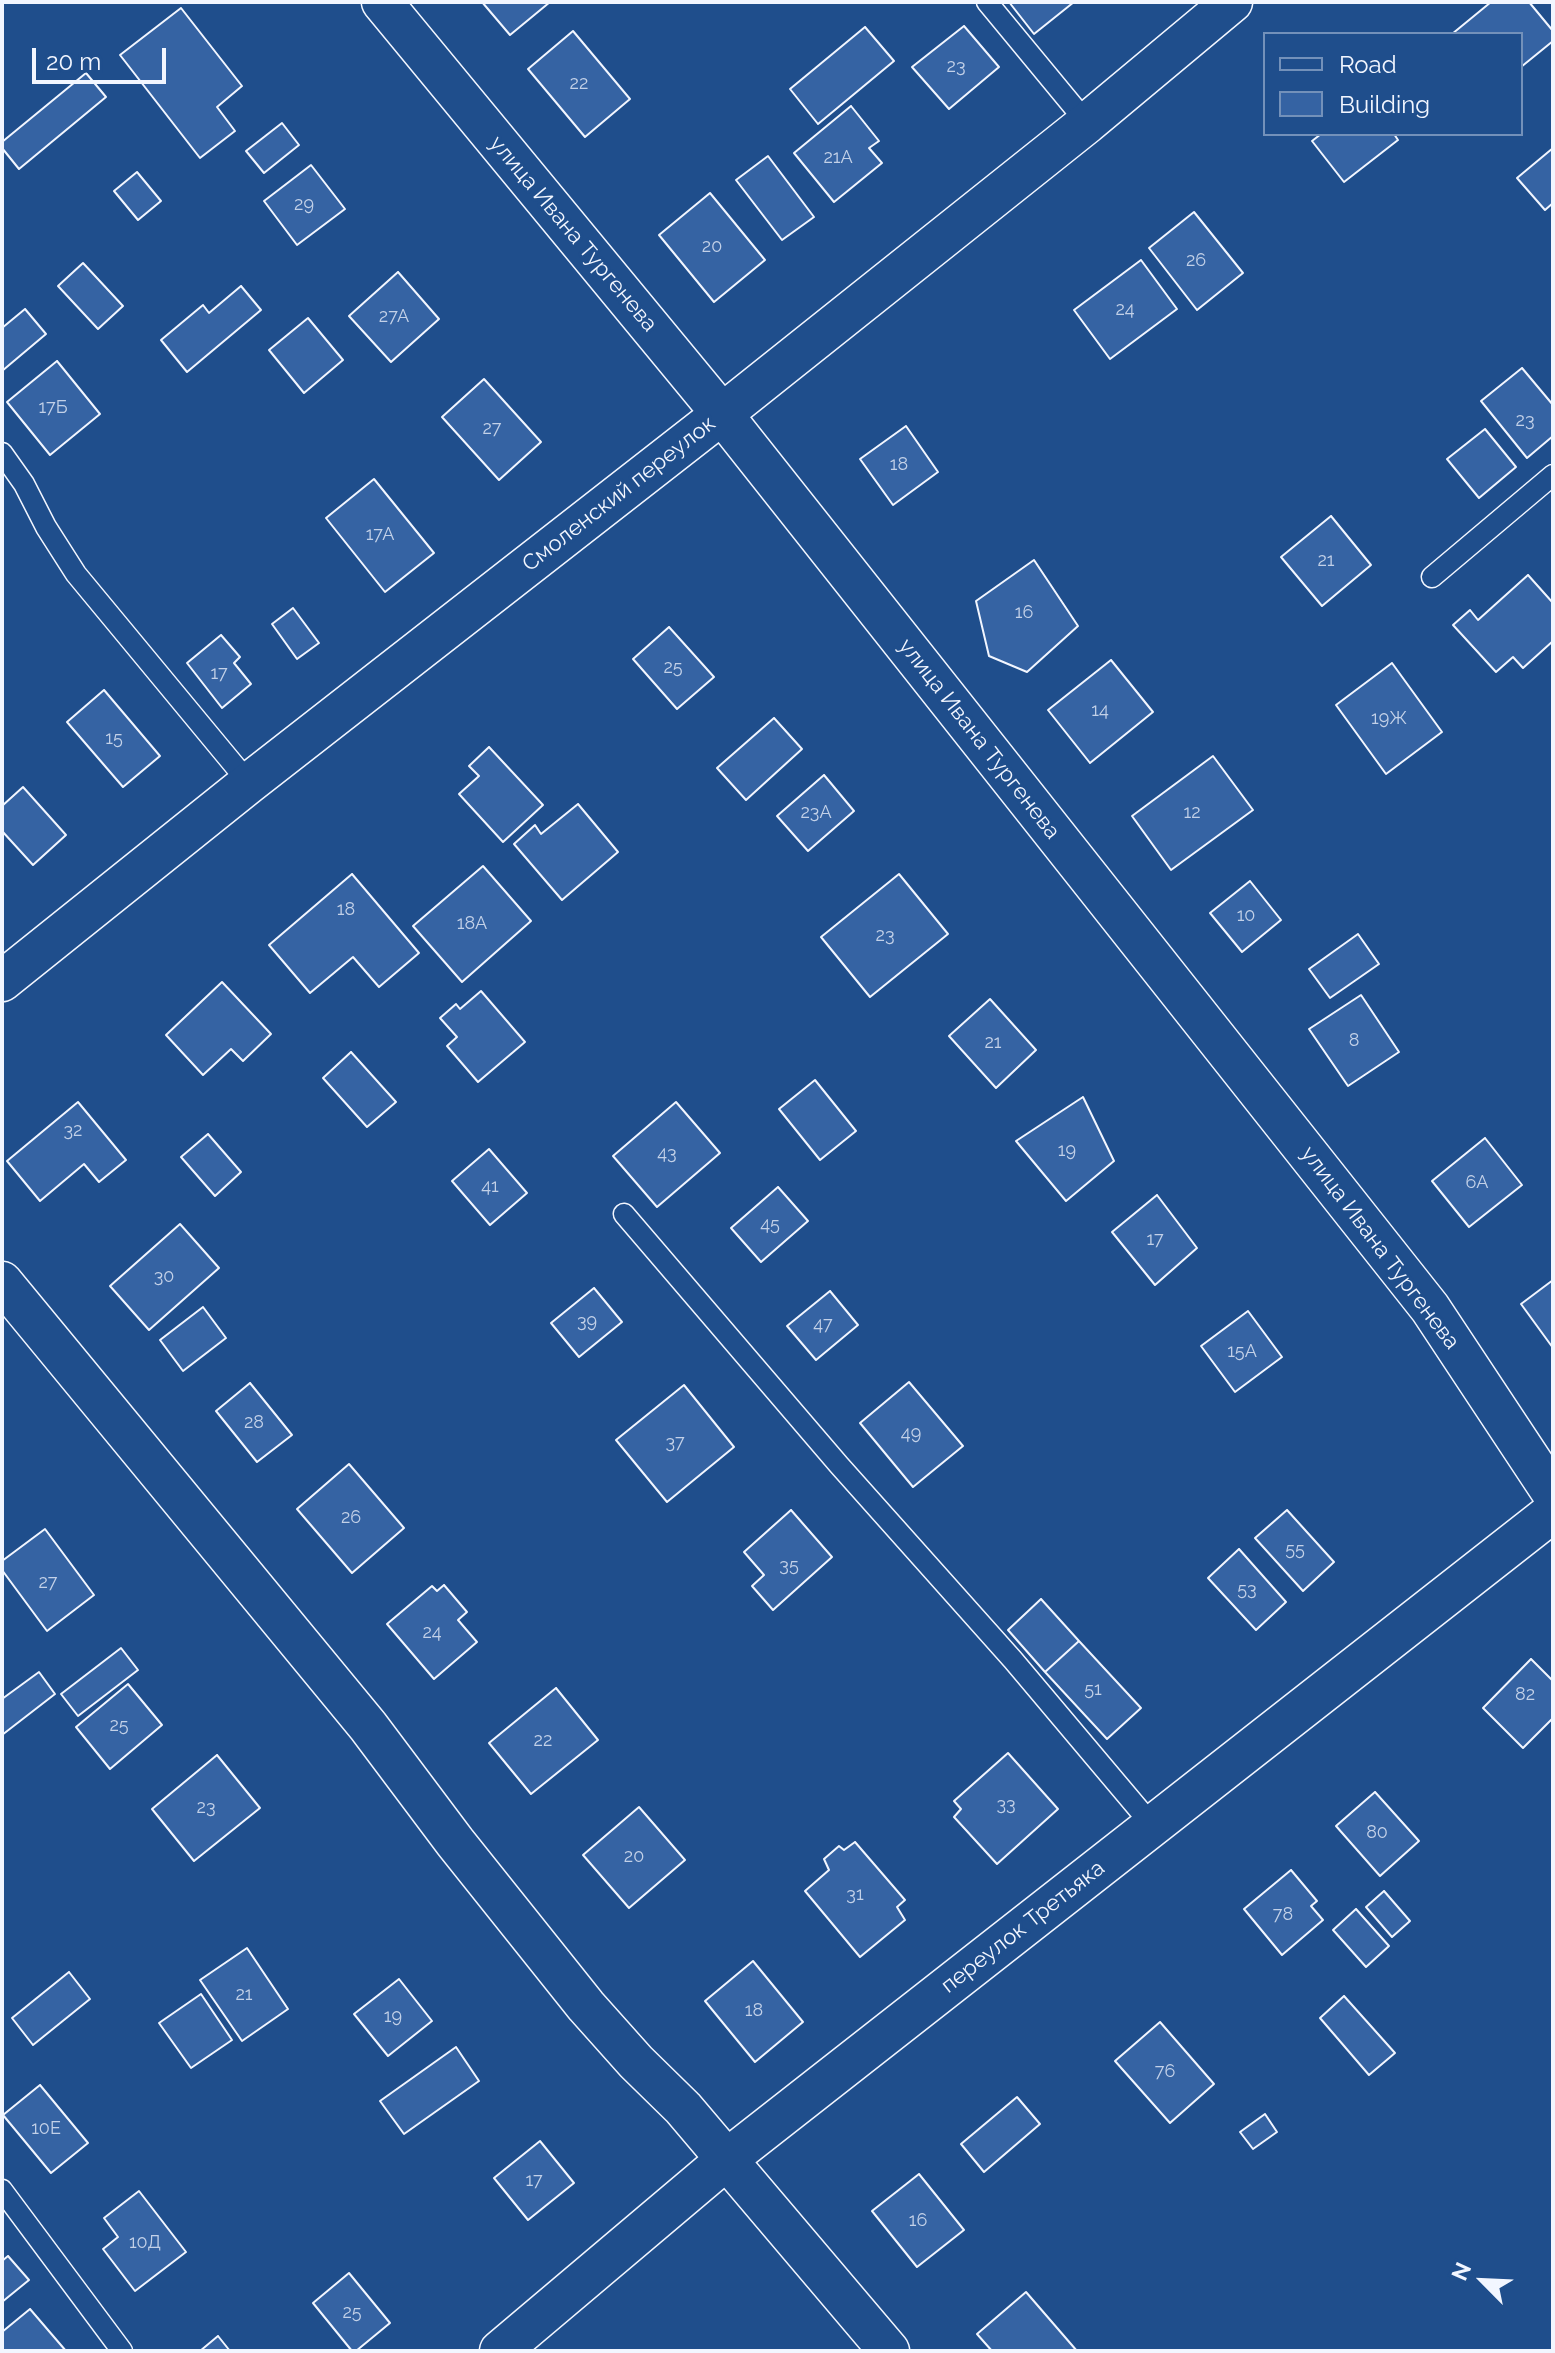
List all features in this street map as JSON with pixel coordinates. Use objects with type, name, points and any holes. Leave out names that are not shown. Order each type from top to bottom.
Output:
[{"type":"street","name":"улица Ивана Тургенева","points":[[382,2],[722,414],[1430,1308],[1553,1494]]},
{"type":"street","name":"Смоленский переулок","points":[[2,981],[249,783],[722,414],[1087,123],[1232,2]]},
{"type":"street","points":[[2,1282],[368,1726],[455,1842],[586,2006],[683,2108],[889,2351]]},
{"type":"street","name":"переулок Третьяка","points":[[500,2351],[726,2160],[1553,1512]]},
{"type":"lane","points":[[987,2],[1087,123]]},
{"type":"lane","points":[[2,453],[24,484],[46,527],[76,574],[249,783]]},
{"type":"lane","points":[[1432,577],[1553,475]]},
{"type":"lane","points":[[624,1214],[839,1465],[1013,1660],[1152,1825]]},
{"type":"lane","points":[[2,2190],[122,2351]]},
{"type":"building","points":[[482,2],[550,2],[510,35]]},
{"type":"building","points":[[1009,2],[1074,2],[1034,34]]},
{"type":"building","points":[[1491,2],[1529,2],[1553,31],[1553,41],[1523,65],[1523,32],[1454,32]]},
{"type":"building","points":[[181,8],[242,86],[217,107],[235,131],[200,158],[120,55]]},
{"type":"building","points":[[964,26],[999,67],[949,109],[912,67]]},
{"type":"building","points":[[865,27],[894,61],[818,124],[790,89]]},
{"type":"building","points":[[573,31],[630,99],[585,137],[528,69]]},
{"type":"building","points":[[86,73],[106,97],[19,169],[2,148],[2,142]]},
{"type":"building","points":[[851,106],[879,141],[869,148],[882,163],[834,202],[794,153]]},
{"type":"building","points":[[282,123],[299,145],[264,173],[246,151]]},
{"type":"building","points":[[1318,136],[1395,136],[1398,140],[1344,182],[1312,141]]},
{"type":"building","points":[[1553,148],[1553,203],[1545,210],[1517,178]]},
{"type":"building","points":[[768,156],[814,217],[782,240],[736,180]]},
{"type":"building","points":[[311,165],[345,209],[297,245],[264,201]]},
{"type":"building","points":[[137,172],[161,201],[138,220],[114,191]]},
{"type":"building","points":[[710,193],[765,260],[714,302],[659,235]]},
{"type":"building","points":[[1194,212],[1243,273],[1197,310],[1149,248]]},
{"type":"building","points":[[1141,260],[1177,309],[1110,359],[1074,310]]},
{"type":"building","points":[[83,263],[123,306],[98,329],[58,286]]},
{"type":"building","points":[[398,272],[439,319],[391,362],[349,316]]},
{"type":"building","points":[[241,286],[261,310],[187,372],[161,340],[203,305],[209,313]]},
{"type":"building","points":[[25,309],[46,334],[2,371],[2,328]]},
{"type":"building","points":[[308,318],[343,360],[304,393],[269,350]]},
{"type":"building","points":[[57,361],[100,414],[50,455],[7,402]]},
{"type":"building","points":[[1522,368],[1553,405],[1553,436],[1527,458],[1481,401]]},
{"type":"building","points":[[484,379],[541,442],[499,480],[442,417]]},
{"type":"building","points":[[906,426],[938,472],[893,505],[860,459]]},
{"type":"building","points":[[1485,429],[1516,467],[1479,498],[1447,459]]},
{"type":"building","points":[[374,479],[434,553],[385,592],[326,518]]},
{"type":"building","points":[[1331,516],[1371,565],[1322,606],[1281,557]]},
{"type":"building","points":[[1034,560],[1078,626],[1027,672],[989,656],[976,601]]},
{"type":"building","points":[[1528,575],[1553,603],[1553,641],[1523,668],[1513,657],[1496,672],[1453,625],[1470,610],[1478,620]]},
{"type":"building","points":[[293,608],[319,643],[297,659],[272,624]]},
{"type":"building","points":[[669,627],[714,677],[677,709],[633,659]]},
{"type":"building","points":[[221,635],[240,657],[234,663],[251,684],[222,708],[187,663]]},
{"type":"building","points":[[1111,660],[1153,712],[1090,763],[1048,710]]},
{"type":"building","points":[[1392,663],[1442,732],[1386,774],[1336,705]]},
{"type":"building","points":[[104,690],[160,756],[123,787],[67,722]]},
{"type":"building","points":[[774,718],[802,749],[746,800],[717,768]]},
{"type":"building","points":[[489,747],[543,805],[503,842],[459,794],[479,776],[469,766]]},
{"type":"building","points":[[1213,756],[1253,810],[1171,870],[1132,816]]},
{"type":"building","points":[[824,775],[854,811],[808,851],[777,816]]},
{"type":"building","points":[[23,787],[66,835],[33,865],[2,831],[2,806]]},
{"type":"building","points":[[578,804],[618,852],[562,900],[514,844],[535,825],[541,834]]},
{"type":"building","points":[[483,866],[531,921],[462,982],[413,926]]},
{"type":"building","points":[[352,874],[419,953],[379,987],[353,957],[310,993],[269,945]]},
{"type":"building","points":[[899,874],[948,934],[870,997],[821,937]]},
{"type":"building","points":[[1250,881],[1281,920],[1242,952],[1210,913]]},
{"type":"building","points":[[1358,934],[1379,964],[1330,998],[1309,969]]},
{"type":"building","points":[[222,982],[271,1034],[243,1061],[231,1049],[203,1075],[166,1035]]},
{"type":"building","points":[[481,991],[525,1042],[478,1082],[447,1046],[457,1037],[440,1018],[456,1004],[460,1009]]},
{"type":"building","points":[[1361,995],[1399,1052],[1348,1086],[1309,1029]]},
{"type":"building","points":[[990,999],[1036,1050],[996,1088],[949,1036]]},
{"type":"building","points":[[351,1052],[396,1102],[367,1127],[323,1078]]},
{"type":"building","points":[[815,1080],[856,1131],[820,1160],[779,1109]]},
{"type":"building","points":[[1083,1097],[1114,1161],[1066,1201],[1016,1141]]},
{"type":"building","points":[[78,1102],[126,1160],[99,1182],[84,1164],[40,1201],[7,1161]]},
{"type":"building","points":[[676,1102],[720,1153],[657,1207],[613,1156]]},
{"type":"building","points":[[208,1134],[241,1172],[215,1196],[181,1157]]},
{"type":"building","points":[[1485,1138],[1522,1185],[1469,1227],[1432,1181]]},
{"type":"building","points":[[489,1149],[527,1193],[490,1225],[452,1181]]},
{"type":"building","points":[[778,1187],[808,1221],[761,1262],[731,1228]]},
{"type":"building","points":[[1157,1195],[1197,1248],[1155,1285],[1112,1232]]},
{"type":"building","points":[[180,1224],[219,1268],[149,1330],[110,1286]]},
{"type":"building","points":[[1553,1280],[1553,1348],[1521,1304]]},
{"type":"building","points":[[594,1288],[622,1322],[579,1357],[551,1323]]},
{"type":"building","points":[[830,1291],[858,1325],[816,1360],[787,1326]]},
{"type":"building","points":[[203,1307],[226,1338],[183,1371],[160,1340]]},
{"type":"building","points":[[1248,1311],[1282,1357],[1235,1392],[1201,1346]]},
{"type":"building","points":[[909,1382],[963,1446],[913,1487],[860,1423]]},
{"type":"building","points":[[250,1383],[292,1435],[257,1462],[216,1411]]},
{"type":"building","points":[[684,1385],[734,1447],[667,1502],[616,1440]]},
{"type":"building","points":[[349,1464],[404,1528],[352,1573],[297,1509]]},
{"type":"building","points":[[791,1510],[832,1557],[773,1610],[752,1586],[764,1575],[744,1552]]},
{"type":"building","points":[[1287,1510],[1334,1562],[1303,1591],[1255,1538]]},
{"type":"building","points":[[45,1529],[94,1595],[47,1631],[2,1570],[2,1561]]},
{"type":"building","points":[[1239,1549],[1286,1602],[1256,1630],[1208,1578]]},
{"type":"building","points":[[444,1585],[467,1612],[458,1620],[477,1642],[434,1679],[387,1624],[432,1586],[437,1591]]},
{"type":"building","points":[[1041,1599],[1079,1641],[1045,1672],[1008,1630]]},
{"type":"building","points":[[1079,1641],[1141,1708],[1107,1739],[1045,1672]]},
{"type":"building","points":[[121,1648],[138,1670],[78,1716],[61,1694]]},
{"type":"building","points":[[1531,1659],[1553,1681],[1553,1718],[1523,1748],[1483,1708]]},
{"type":"building","points":[[39,1672],[55,1694],[2,1735],[2,1699]]},
{"type":"building","points":[[128,1684],[162,1725],[110,1769],[76,1727]]},
{"type":"building","points":[[556,1688],[598,1740],[531,1794],[489,1743]]},
{"type":"building","points":[[1008,1753],[1058,1809],[997,1864],[954,1817],[961,1809],[954,1801]]},
{"type":"building","points":[[217,1755],[260,1808],[194,1861],[152,1809]]},
{"type":"building","points":[[1375,1792],[1419,1841],[1380,1876],[1336,1826]]},
{"type":"building","points":[[639,1807],[685,1860],[629,1908],[583,1855]]},
{"type":"building","points":[[855,1842],[905,1900],[897,1907],[905,1920],[860,1957],[805,1891],[829,1870],[824,1859],[839,1846],[844,1850]]},
{"type":"building","points":[[1291,1870],[1317,1901],[1311,1906],[1323,1920],[1282,1955],[1244,1909]]},
{"type":"building","points":[[1384,1891],[1410,1921],[1392,1937],[1366,1907]]},
{"type":"building","points":[[1356,1909],[1389,1946],[1366,1967],[1333,1930]]},
{"type":"building","points":[[247,1948],[288,2009],[242,2041],[200,1980]]},
{"type":"building","points":[[753,1961],[803,2022],[755,2062],[705,2001]]},
{"type":"building","points":[[69,1972],[90,1999],[33,2045],[12,2018]]},
{"type":"building","points":[[399,1979],[432,2021],[388,2056],[354,2014]]},
{"type":"building","points":[[201,1994],[232,2040],[191,2068],[159,2023]]},
{"type":"building","points":[[1344,1996],[1395,2053],[1369,2075],[1320,2018]]},
{"type":"building","points":[[1160,2022],[1214,2084],[1170,2123],[1115,2061]]},
{"type":"building","points":[[456,2047],[479,2081],[404,2134],[380,2101]]},
{"type":"building","points":[[40,2085],[88,2143],[51,2173],[3,2115]]},
{"type":"building","points":[[1017,2097],[1040,2124],[984,2172],[961,2144]]},
{"type":"building","points":[[1265,2114],[1277,2132],[1253,2149],[1240,2132]]},
{"type":"building","points":[[540,2141],[574,2183],[528,2220],[494,2178]]},
{"type":"building","points":[[919,2174],[964,2230],[917,2267],[872,2211]]},
{"type":"building","points":[[139,2191],[186,2252],[135,2291],[103,2249],[118,2237],[104,2218]]},
{"type":"building","points":[[8,2256],[29,2280],[2,2302],[2,2261]]},
{"type":"building","points":[[349,2273],[390,2323],[356,2351],[352,2351],[313,2303]]},
{"type":"building","points":[[1026,2292],[1077,2351],[992,2351],[977,2334]]},
{"type":"building","points":[[30,2309],[66,2351],[2,2351],[2,2332]]},
{"type":"building","points":[[218,2336],[230,2351],[200,2351]]}]
